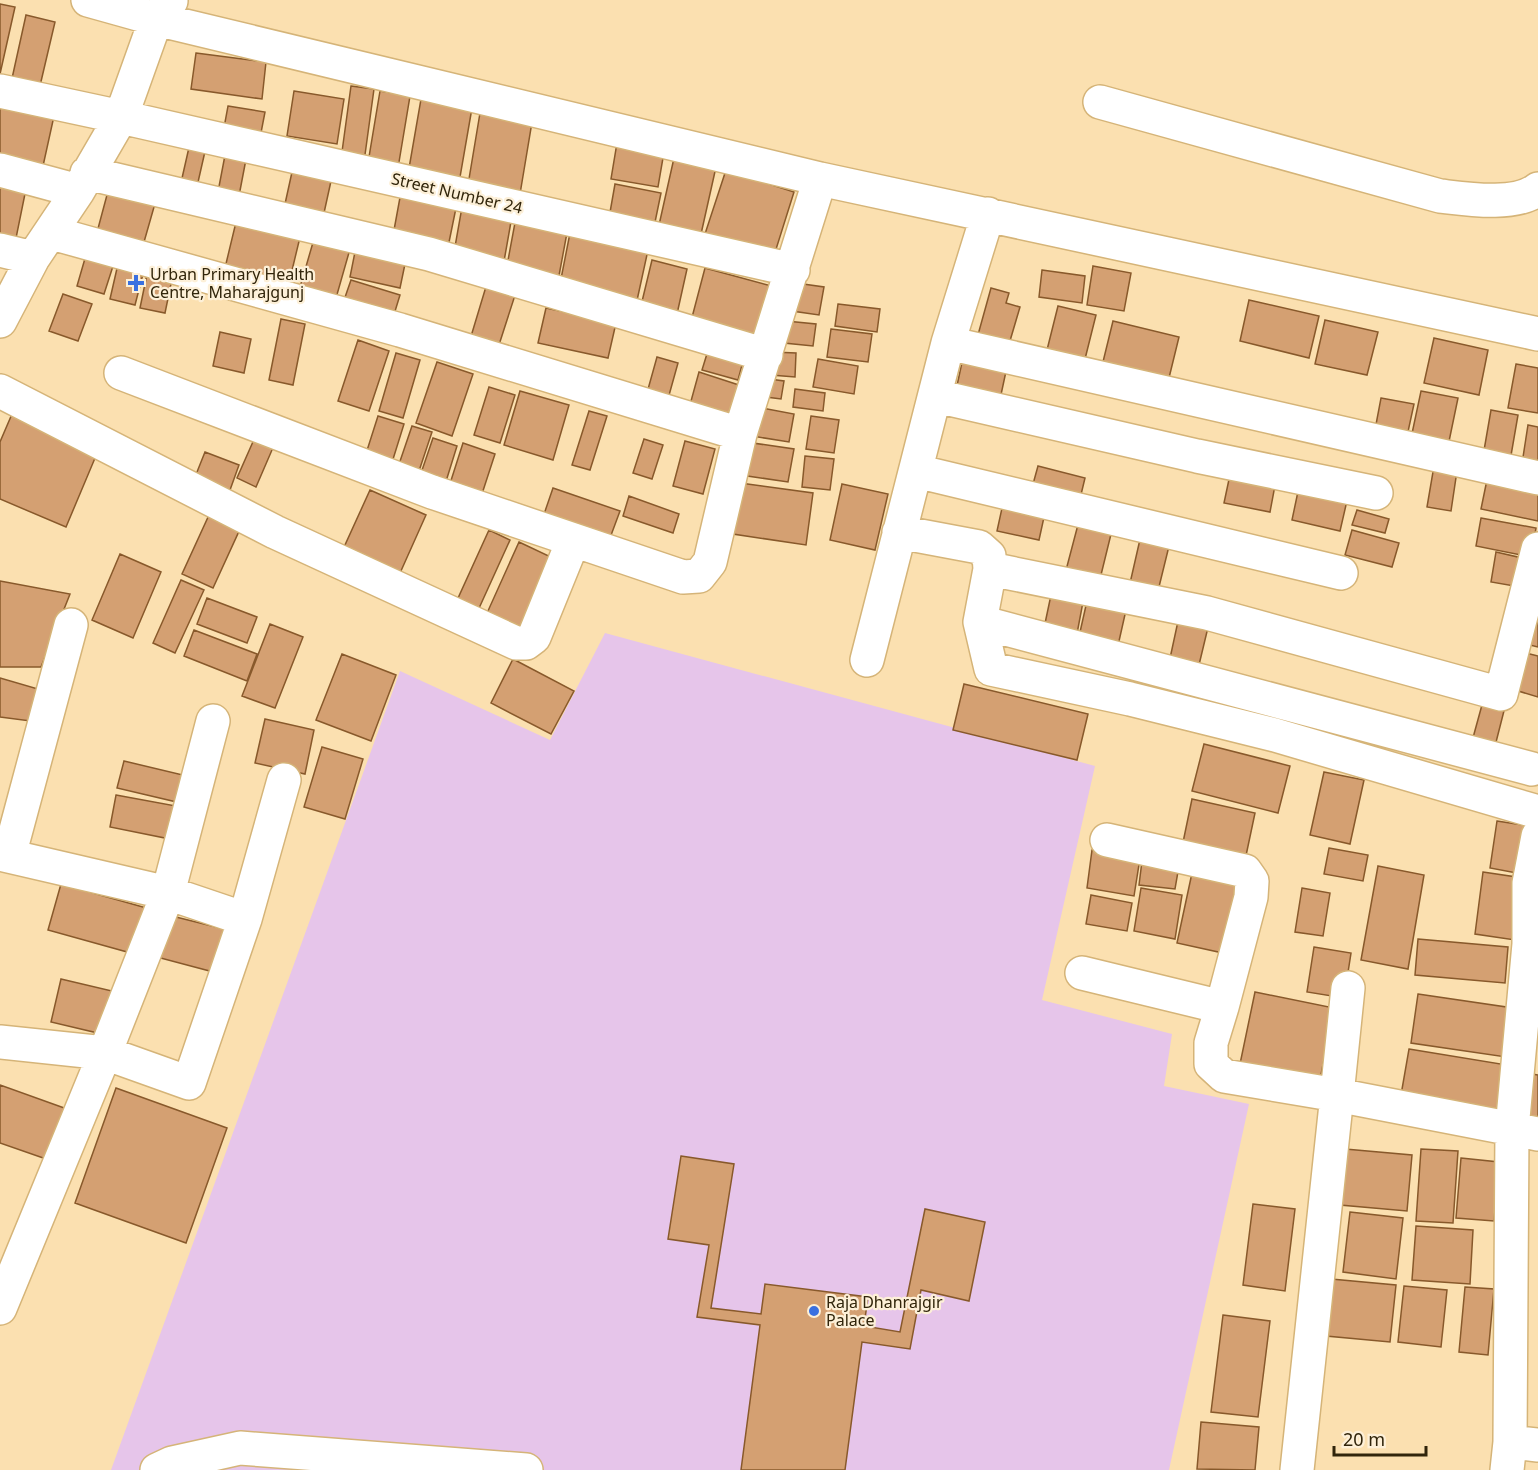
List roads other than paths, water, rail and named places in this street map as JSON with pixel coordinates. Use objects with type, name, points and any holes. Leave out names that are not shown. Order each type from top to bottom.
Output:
[{"type":"street","points":[[88,0],[164,9],[820,179],[1538,334]]},
{"type":"street","points":[[0,321],[33,258],[52,232],[121,117],[164,9]]},
{"type":"street","name":"Street Number 24","points":[[0,91],[793,270]]},
{"type":"street","points":[[1100,102],[1440,196],[1491,201],[1532,194],[1538,189]]},
{"type":"street","points":[[0,170],[82,182],[429,254],[766,355]]},
{"type":"street","points":[[121,373],[432,492],[683,577],[699,576],[710,562],[740,434],[820,179]]},
{"type":"street","points":[[867,660],[948,343],[988,214]]},
{"type":"street","points":[[52,232],[400,330],[740,434]]},
{"type":"street","points":[[0,250],[33,258]]},
{"type":"street","points":[[948,343],[1538,478]]},
{"type":"street","points":[[0,391],[275,532],[516,643],[526,643],[534,637],[573,541]]},
{"type":"street","points":[[936,396],[1197,456],[1376,494]]},
{"type":"street","points":[[916,471],[1341,573]]},
{"type":"street","points":[[899,532],[979,547],[989,556],[990,569],[980,622],[991,669],[1130,699],[1275,735],[1538,812]]},
{"type":"street","points":[[990,569],[1207,613],[1501,694],[1526,649],[1538,549]]},
{"type":"street","points":[[980,622],[1532,769]]},
{"type":"street","points":[[71,625],[4,855],[168,893],[245,919]]},
{"type":"street","points":[[0,1308],[168,893],[213,720]]},
{"type":"street","points":[[0,1042],[105,1053],[189,1083],[245,919],[284,780]]},
{"type":"street","points":[[1518,1452],[1529,883],[1538,836]]},
{"type":"street","points":[[1107,840],[1245,871],[1252,881],[1251,897],[1211,1043],[1211,1064],[1224,1076],[1337,1095],[1525,1132]]},
{"type":"street","points":[[1082,973],[1222,1007]]},
{"type":"street","points":[[1297,1470],[1348,988]]},
{"type":"street","points":[[157,1470],[172,1463],[240,1448],[526,1470]]},
{"type":"place","name":"Urban Primary Health Centre, Maharajgunj","points":[[136,283]]},
{"type":"place","name":"Raja Dhanrajgir Palace","points":[[814,1311]]}]
